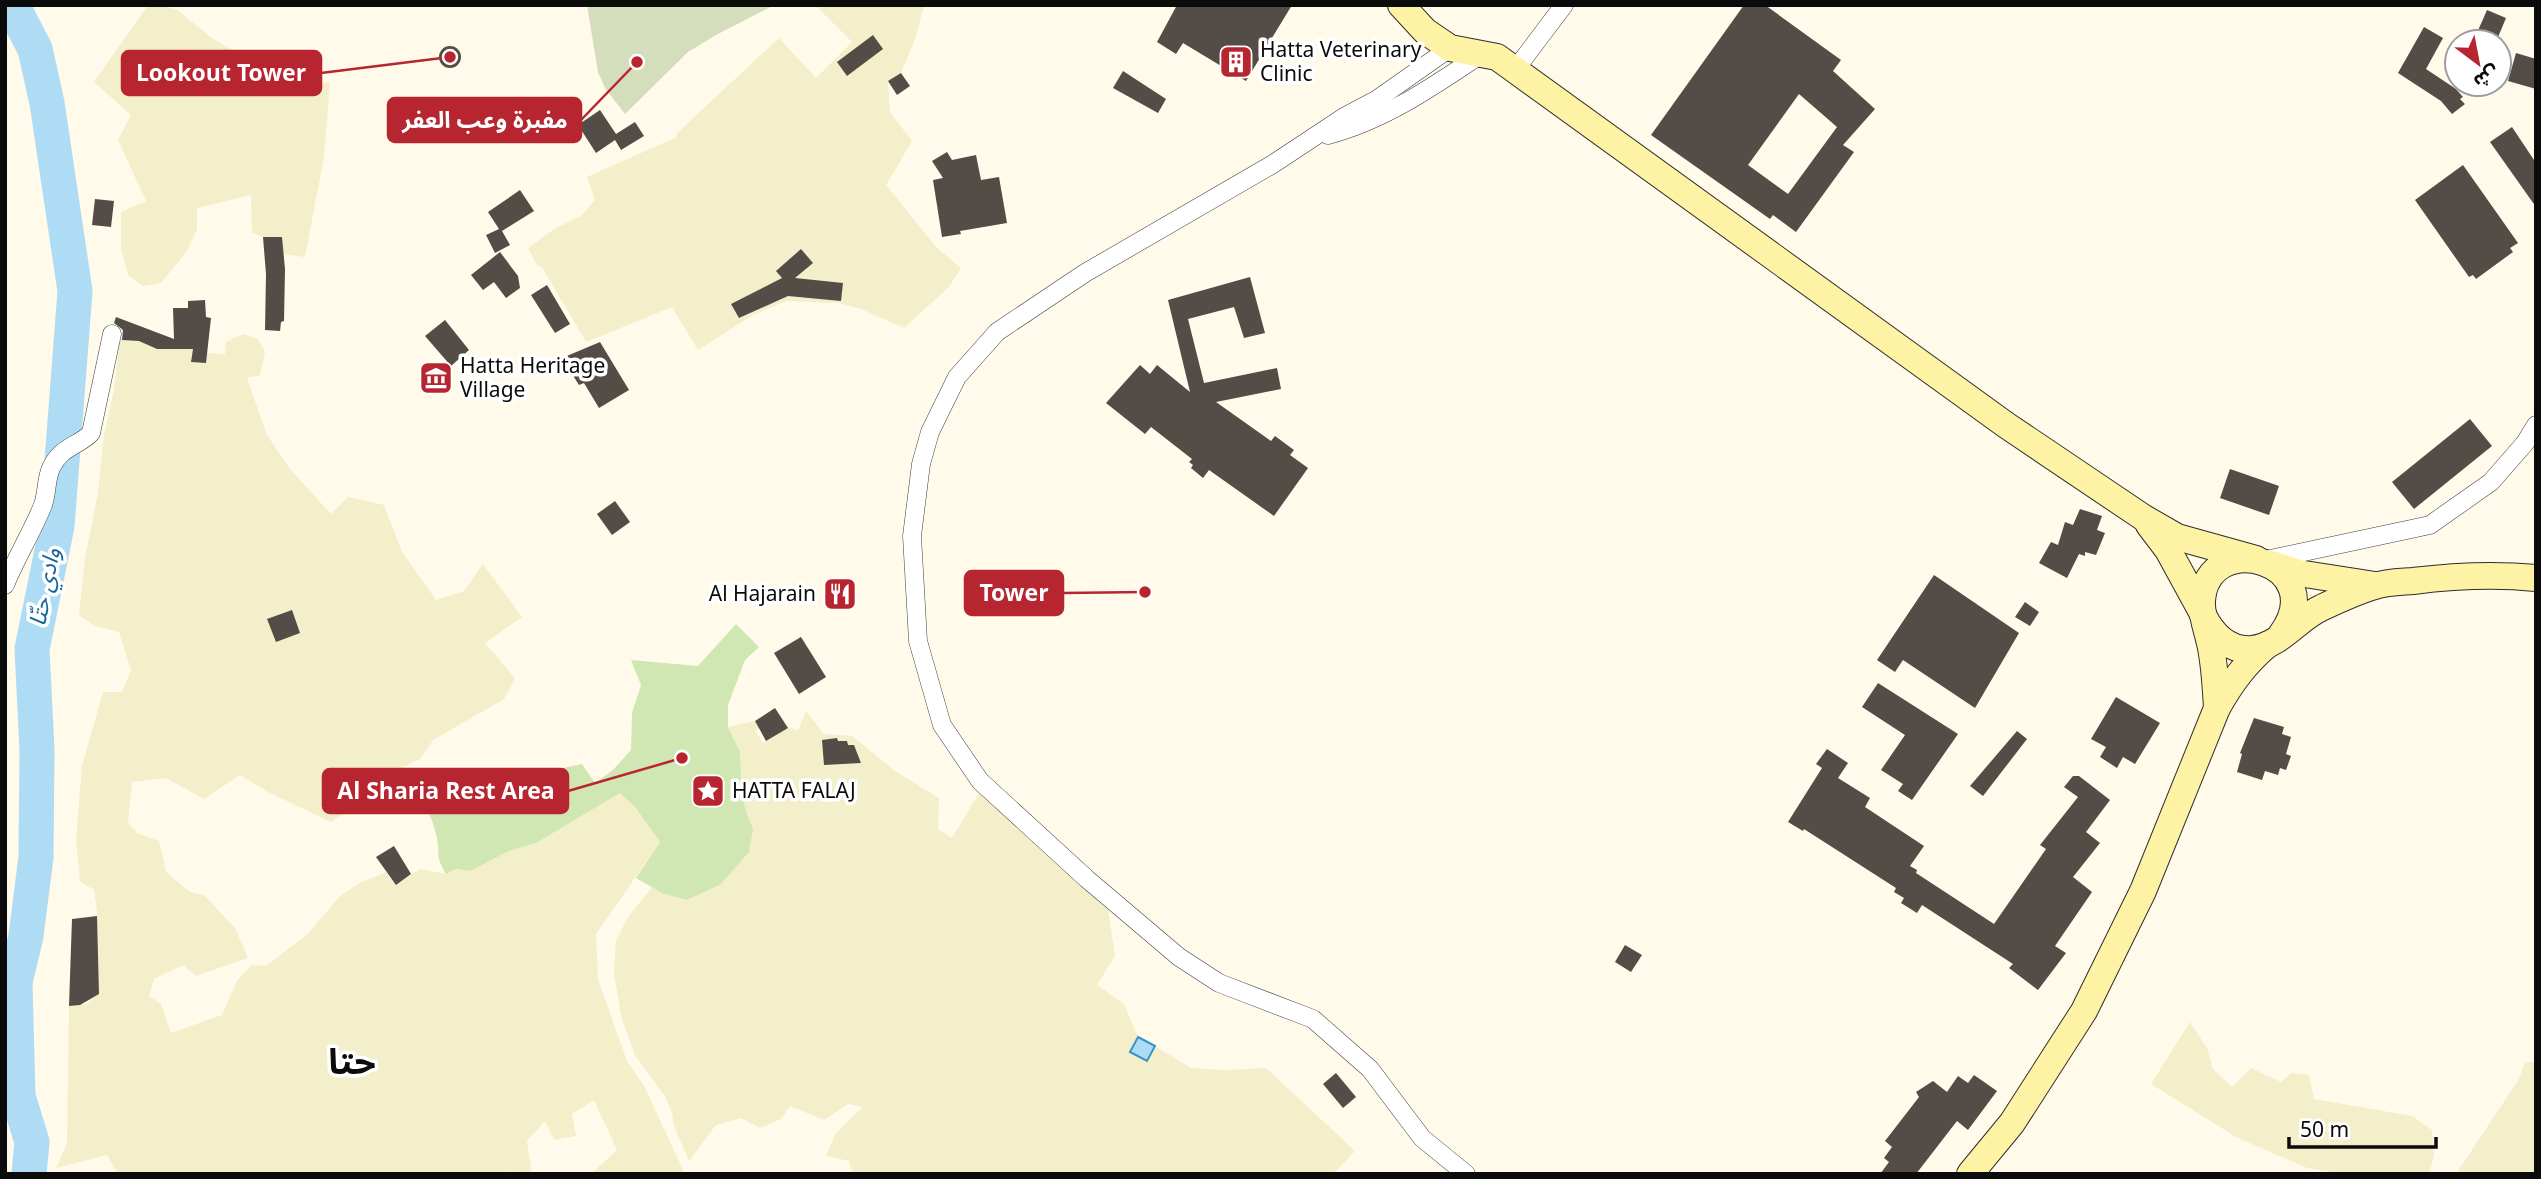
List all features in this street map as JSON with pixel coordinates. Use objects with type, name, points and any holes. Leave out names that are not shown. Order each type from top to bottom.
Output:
[{"type":"main road","points":[[1401,5],[1425,31],[1450,48],[1497,57],[1515,69],[2006,425],[2144,518],[2177,537],[2298,573],[2376,585],[2454,576],[2536,578]]},
{"type":"main road","points":[[2144,518],[2168,550],[2203,614],[2210,629],[2221,640],[2236,647],[2251,649],[2274,641],[2289,625],[2294,597],[2289,583],[2281,572],[2263,561],[2241,559],[2227,564],[2215,573],[2207,585],[2202,599],[2203,614],[2213,654],[2217,708]]},
{"type":"main road","points":[[1970,1174],[2012,1123],[2084,1011],[2143,891],[2217,708],[2240,671],[2317,609],[2376,585]]},
{"type":"street","points":[[1515,69],[1564,5]]},
{"type":"street","points":[[1450,48],[1314,139],[1085,273],[997,332],[957,377],[930,432],[921,464],[912,536],[918,641],[942,725],[980,780],[1087,879],[1179,957],[1219,983],[1312,1019],[1370,1069],[1422,1138],[1466,1174]]},
{"type":"street","points":[[1314,139],[1346,130],[1397,107],[1483,53]]},
{"type":"street","points":[[5,584],[44,504],[51,468],[63,451],[91,433],[112,334]]},
{"type":"street","points":[[2263,561],[2430,525],[2491,482],[2525,443],[2536,425]]},
{"type":"shaded area","points":[[148,5],[161,5],[177,10],[212,38],[280,78],[330,83],[324,157],[305,257],[283,254],[282,237],[263,237],[252,233],[251,195],[197,208],[197,229],[187,251],[161,283],[143,286],[128,275],[121,249],[121,212],[146,201],[118,140],[131,115],[94,82]]},
{"type":"shaded area","points":[[815,5],[926,5],[901,73],[888,81],[890,112],[912,141],[886,185],[936,247],[961,268],[949,287],[904,328],[859,308],[838,303],[786,301],[753,315],[698,350],[672,307],[586,342],[528,248],[554,229],[581,216],[595,200],[587,177],[677,137],[677,133],[779,38],[816,78],[852,42]]},
{"type":"shaded area","points":[[243,334],[258,339],[265,352],[260,375],[247,378],[267,435],[290,469],[331,514],[348,497],[384,505],[402,552],[436,600],[464,591],[483,564],[522,617],[485,643],[515,678],[504,699],[433,740],[420,759],[395,771],[378,792],[331,822],[268,792],[240,775],[204,799],[166,778],[132,782],[128,823],[137,833],[159,841],[166,872],[190,892],[204,895],[235,928],[248,958],[196,976],[183,965],[154,979],[149,996],[161,1004],[171,1033],[222,1015],[238,979],[252,965],[266,966],[308,934],[340,896],[360,883],[386,872],[396,885],[420,869],[446,874],[456,869],[470,871],[509,851],[536,843],[621,792],[660,842],[596,934],[598,980],[627,1061],[644,1086],[685,1174],[591,1174],[617,1150],[594,1100],[572,1114],[576,1136],[554,1140],[545,1121],[527,1141],[532,1174],[510,1174],[508,1171],[499,1174],[118,1174],[107,1155],[56,1168],[67,1143],[69,1006],[85,1005],[99,994],[94,890],[80,881],[76,840],[82,766],[103,692],[122,692],[131,670],[119,632],[95,626],[79,615],[85,559],[98,492],[120,340],[139,341],[157,349],[193,349],[191,362],[206,363],[207,353],[225,354],[226,342]]},
{"type":"shaded area","points":[[806,711],[824,734],[852,736],[895,771],[939,798],[938,829],[952,838],[979,793],[1108,910],[1115,956],[1097,985],[1124,1004],[1138,1037],[1130,1053],[1147,1061],[1155,1046],[1191,1068],[1266,1068],[1355,1151],[1333,1174],[853,1174],[849,1161],[826,1156],[836,1133],[863,1107],[848,1104],[824,1120],[790,1106],[781,1119],[760,1128],[741,1118],[716,1125],[689,1161],[666,1098],[635,1055],[622,1020],[614,974],[616,941],[628,917],[652,887],[662,893],[753,829],[745,808],[740,752],[728,727],[755,721],[759,728],[756,731],[763,743],[787,728],[798,730]]},
{"type":"shaded area","points":[[2190,1022],[2207,1048],[2213,1069],[2232,1087],[2251,1068],[2281,1082],[2291,1073],[2309,1075],[2314,1099],[2412,1116],[2432,1130],[2434,1155],[2429,1174],[2347,1174],[2307,1168],[2236,1137],[2151,1084]]},
{"type":"shaded area","points":[[2525,1062],[2536,1062],[2536,1174],[2456,1174],[2519,1079]]},
{"type":"green space","points":[[587,5],[774,5],[688,52],[625,114],[605,88],[598,72]]},
{"type":"green space","points":[[736,624],[759,647],[745,660],[728,705],[728,727],[740,752],[745,808],[753,829],[749,852],[721,884],[687,900],[662,893],[636,878],[660,842],[635,807],[620,793],[536,843],[509,851],[470,871],[456,869],[446,874],[439,859],[437,838],[430,815],[409,784],[415,780],[433,798],[461,806],[509,809],[566,789],[563,768],[582,764],[595,783],[613,770],[631,750],[632,713],[641,685],[631,660],[698,666]]},
{"type":"water","points":[[1138,1037],[1155,1046],[1147,1061],[1130,1052]]},
{"type":"building","name":"Hatta Veterinary Clinic","points":[[1177,5],[1292,5],[1246,81],[1183,43],[1176,54],[1157,42]]},
{"type":"building","points":[[1744,5],[1765,5],[1841,60],[1833,71],[1875,109],[1843,145],[1854,152],[1796,232],[1773,215],[1770,219],[1651,135]],"holes":[[[1799,94],[1837,127],[1788,194],[1748,165]]]},
{"type":"building","points":[[2487,10],[2506,18],[2502,28],[2479,28]]},
{"type":"building","points":[[2424,27],[2443,38],[2426,69],[2443,80],[2443,98],[2462,98],[2465,104],[2452,114],[2441,101],[2398,73]]},
{"type":"building","points":[[873,35],[883,49],[847,76],[837,62]]},
{"type":"building","points":[[450,46],[458,49],[461,57],[458,65],[450,68],[442,65],[439,57],[442,49]]},
{"type":"building","points":[[2516,53],[2536,59],[2536,89],[2513,82]]},
{"type":"building","points":[[1123,71],[1166,99],[1158,113],[1113,88]]},
{"type":"building","points":[[901,73],[910,86],[897,95],[888,81]]},
{"type":"building","points":[[600,110],[616,134],[635,122],[644,136],[621,150],[615,140],[596,153],[578,125]]},
{"type":"building","points":[[2512,127],[2536,163],[2536,207],[2490,142]]},
{"type":"building","points":[[947,152],[952,160],[976,155],[981,180],[999,177],[1007,223],[942,237],[933,180],[943,178],[932,161]]},
{"type":"building","points":[[2463,165],[2518,243],[2510,248],[2513,252],[2476,279],[2473,275],[2469,277],[2415,200]]},
{"type":"building","points":[[520,190],[534,211],[502,231],[510,245],[495,253],[486,235],[499,229],[488,212]]},
{"type":"building","points":[[95,199],[114,201],[111,227],[92,225]]},
{"type":"building","points":[[263,237],[282,237],[285,269],[284,321],[281,322],[280,331],[265,330],[266,274]]},
{"type":"building","points":[[801,249],[813,263],[795,278],[843,283],[841,301],[788,296],[739,318],[731,304],[782,278],[776,271]]},
{"type":"building","points":[[500,252],[518,276],[520,288],[506,298],[494,282],[483,290],[471,275]]},
{"type":"building","points":[[1250,277],[1265,333],[1244,338],[1234,307],[1188,319],[1204,383],[1277,368],[1281,389],[1216,402],[1271,441],[1275,436],[1294,450],[1290,455],[1308,468],[1274,516],[1209,470],[1203,478],[1191,468],[1193,465],[1189,462],[1192,459],[1151,427],[1145,434],[1106,403],[1140,365],[1150,374],[1157,365],[1190,392],[1168,300]]},
{"type":"building","points":[[547,285],[570,324],[555,333],[531,295]]},
{"type":"building","points":[[205,300],[206,317],[211,318],[206,363],[191,362],[193,349],[157,349],[139,341],[122,340],[123,330],[114,323],[116,317],[174,339],[173,308],[188,308],[188,301]]},
{"type":"building","points":[[445,320],[469,350],[451,366],[425,336]]},
{"type":"building","points":[[600,342],[629,390],[599,408],[584,383],[579,385],[562,358]]},
{"type":"building","points":[[2470,419],[2492,446],[2414,509],[2392,482]]},
{"type":"building","points":[[2230,469],[2279,486],[2269,515],[2220,498]]},
{"type":"building","points":[[615,501],[630,522],[612,535],[597,514]]},
{"type":"building","points":[[2080,509],[2102,516],[2097,530],[2105,533],[2096,555],[2085,552],[2085,556],[2079,554],[2067,578],[2039,563],[2051,542],[2058,545],[2065,522],[2073,525]]},
{"type":"building","points":[[1934,575],[2019,633],[1975,708],[1903,660],[1895,672],[1877,660]]},
{"type":"building","points":[[2025,602],[2039,612],[2030,626],[2015,617]]},
{"type":"building","points":[[292,610],[300,633],[276,642],[267,619]]},
{"type":"building","points":[[801,637],[826,677],[799,694],[774,653]]},
{"type":"building","points":[[1878,683],[1958,734],[1912,800],[1898,791],[1903,784],[1881,770],[1905,735],[1862,707]]},
{"type":"building","points":[[2116,697],[2160,723],[2135,764],[2123,757],[2117,768],[2100,757],[2106,747],[2091,739]]},
{"type":"building","points":[[775,708],[788,728],[766,741],[755,721]]},
{"type":"building","points":[[2254,718],[2284,727],[2282,734],[2291,737],[2286,754],[2291,756],[2286,770],[2280,768],[2278,775],[2265,771],[2262,780],[2237,772],[2242,754],[2240,753]]},
{"type":"building","points":[[2017,731],[2027,739],[1983,796],[1970,786]]},
{"type":"building","points":[[837,738],[838,741],[847,741],[848,745],[854,745],[861,763],[824,765],[822,740]]},
{"type":"building","points":[[1827,749],[1848,763],[1838,778],[1870,798],[1865,807],[1924,846],[1910,866],[1917,870],[1916,873],[1994,924],[2046,849],[2040,845],[2078,797],[2064,787],[2073,776],[2079,776],[2110,800],[2086,832],[2100,843],[2073,877],[2092,892],[2055,946],[2066,953],[2038,990],[2009,968],[2013,964],[1922,905],[1917,913],[1901,903],[1904,898],[1894,892],[1896,888],[1804,829],[1803,831],[1788,822],[1822,768],[1816,764]]},
{"type":"building","points":[[394,846],[411,874],[396,885],[376,857]]},
{"type":"building","points":[[97,916],[99,994],[80,1005],[69,1006],[72,919]]},
{"type":"building","points":[[1625,945],[1642,955],[1631,972],[1615,962]]},
{"type":"building","points":[[1336,1073],[1356,1097],[1343,1108],[1323,1084]]},
{"type":"building","points":[[1974,1075],[1997,1091],[1968,1130],[1957,1121],[1916,1174],[1880,1174],[1889,1162],[1884,1158],[1892,1147],[1885,1141],[1919,1097],[1916,1092],[1933,1081],[1947,1092],[1958,1076],[1968,1083]]},
{"type":"waterway","name":"وادي حتّا","points":[[12,5],[35,49],[47,103],[75,291],[57,526],[32,649],[37,750],[36,857],[26,936],[15,982],[18,1096],[32,1142],[29,1174]]},
{"type":"place","name":"Lookout Tower","points":[[450,57]]},
{"type":"place","name":"مفبرة وعب العفر","points":[[637,62]]},
{"type":"place","name":"Hatta Veterinary Clinic","points":[[1236,62]]},
{"type":"place","name":"Hatta Heritage Village","points":[[436,378]]},
{"type":"place","name":"Tower","points":[[1145,592]]},
{"type":"place","name":"Al Hajarain","points":[[840,594]]},
{"type":"place","name":"Al Sharia Rest Area","points":[[682,758]]},
{"type":"place","name":"HATTA FALAJ","points":[[708,791]]},
{"type":"district","name":"حتا","points":[[352,1063]]}]
